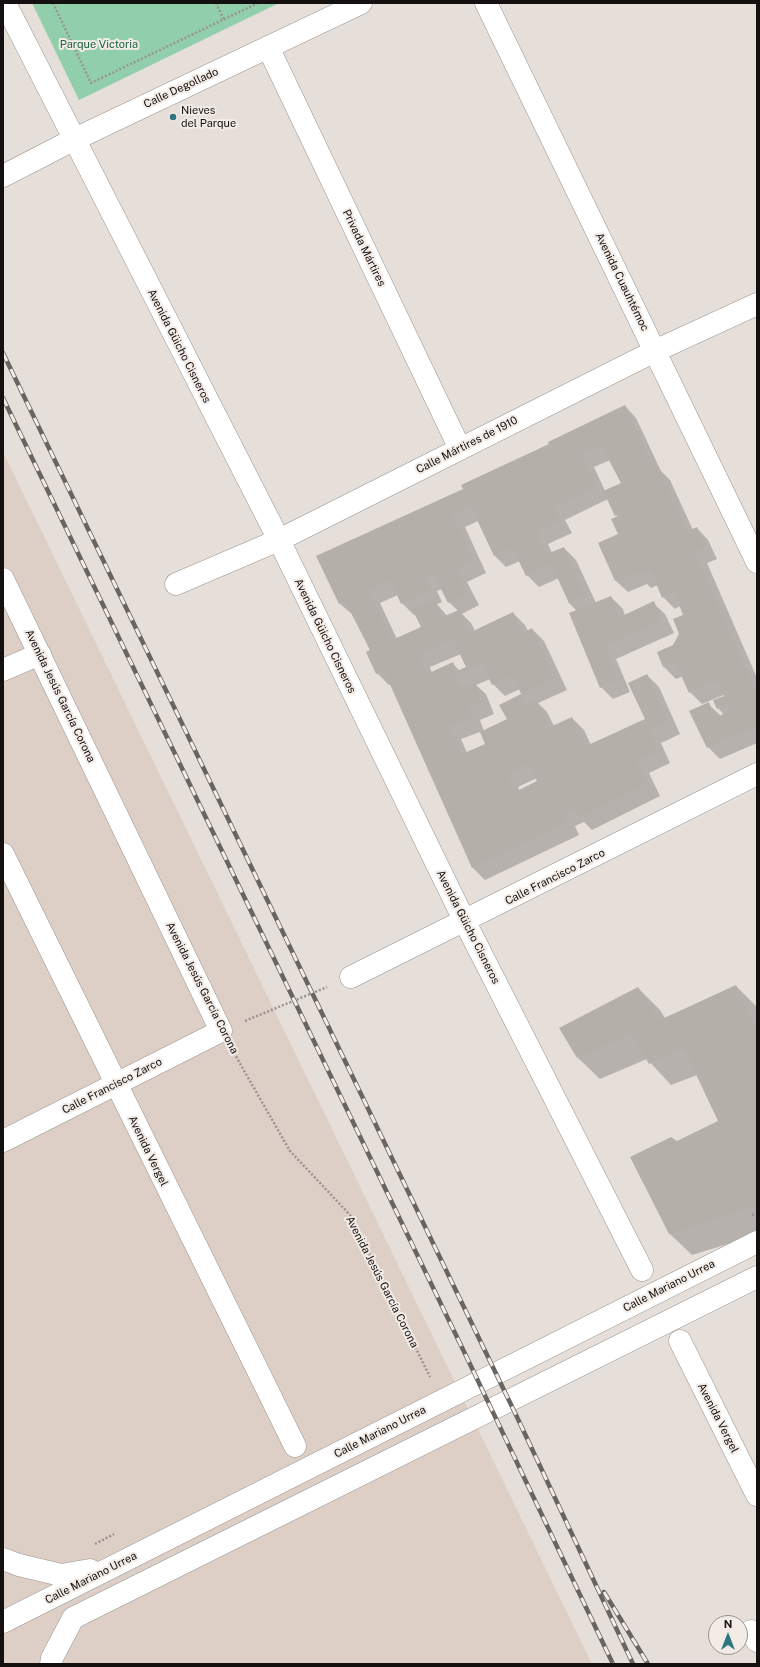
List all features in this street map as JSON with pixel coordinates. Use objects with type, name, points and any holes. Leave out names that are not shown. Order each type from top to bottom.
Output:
[{"type":"street","name":"Avenida Güicho Cisneros","points":[[5,3],[73,140],[278,540],[465,922],[642,1270]]},
{"type":"street","name":"Calle Degollado","points":[[3,176],[73,140],[361,3]]},
{"type":"street","name":"Avenida Cuauhtémoc","points":[[486,3],[757,562]]},
{"type":"street","name":"Privada Mártires","points":[[268,47],[460,449]]},
{"type":"street","name":"Calle Mártires de 1910","points":[[176,584],[278,540],[655,351],[757,304]]},
{"type":"street","name":"Avenida Jesús García Corona","points":[[3,579],[221,1031]]},
{"type":"street","points":[[3,670],[40,654]]},
{"type":"street","name":"Calle Francisco Zarco","points":[[351,977],[465,922],[757,774]]},
{"type":"street","name":"Avenida Vergel","points":[[3,854],[115,1085],[295,1446]]},
{"type":"street","name":"Calle Francisco Zarco","points":[[3,1141],[221,1031]]},
{"type":"street","name":"Calle Mariano Urrea","points":[[3,1622],[757,1242]]},
{"type":"street","points":[[51,1664],[52,1658],[73,1618],[757,1277]]},
{"type":"street","name":"Avenida Vergel","points":[[680,1341],[757,1495]]},
{"type":"street","points":[[3,1558],[19,1565],[61,1575],[114,1565]]},
{"type":"path","points":[[52,3],[91,83],[258,3]]},
{"type":"path","points":[[216,3],[224,20]]},
{"type":"path","points":[[221,1031],[351,977]]},
{"type":"path","name":"Avenida Jesús García Corona","points":[[221,1031],[290,1151],[350,1215],[430,1377]]},
{"type":"shaded area","points":[[3,452],[592,1664],[3,1664]]},
{"type":"green space","name":"Parque Victoria","points":[[32,3],[279,3],[79,100]]},
{"type":"building","points":[[625,405],[654,468],[658,467],[688,531],[697,527],[705,547],[695,551],[757,693],[757,726],[707,748],[689,711],[709,702],[715,718],[730,711],[726,704],[717,709],[713,700],[724,696],[717,681],[689,693],[675,662],[663,667],[657,652],[673,645],[679,634],[673,619],[683,615],[674,592],[662,598],[651,571],[638,577],[636,572],[615,581],[598,543],[618,534],[611,519],[653,500],[615,516],[603,491],[621,483],[602,447],[582,455],[597,487],[554,508],[561,521],[537,532],[547,554],[564,547],[586,595],[569,603],[551,564],[526,576],[512,547],[494,556],[471,507],[453,515],[475,561],[456,570],[468,593],[448,603],[434,575],[426,579],[431,590],[401,604],[391,582],[395,579],[369,591],[392,640],[421,627],[412,609],[434,599],[442,617],[459,610],[469,633],[513,612],[523,633],[532,628],[555,678],[521,694],[525,704],[535,698],[550,727],[572,717],[586,746],[645,719],[628,683],[647,674],[669,722],[650,731],[659,751],[637,761],[648,784],[579,818],[575,809],[564,814],[568,823],[472,868],[384,671],[376,674],[366,652],[370,650],[345,601],[339,604],[316,556],[463,489],[461,485],[549,444],[548,442]],"holes":[[[453,640],[466,667],[457,671],[453,662],[427,674],[419,655]],[[482,665],[492,685],[513,675],[521,694],[499,705],[507,719],[480,732],[485,744],[462,754],[450,727],[473,718],[469,708],[483,702],[474,681],[461,686],[456,676]],[[528,764],[537,781],[515,792],[507,775]]]},
{"type":"building","points":[[611,596],[620,617],[654,601],[662,621],[605,647],[619,680],[600,688],[569,613]]},
{"type":"building","points":[[736,985],[757,1030],[757,1206],[669,1234],[630,1157],[671,1137],[677,1141],[718,1121],[684,1049],[649,1064],[632,1035],[577,1058],[559,1028],[638,987],[660,1020]]},
{"type":"railway","points":[[3,353],[517,1417],[633,1664]]},
{"type":"railway","points":[[3,398],[469,1362],[613,1664]]},
{"type":"railway","points":[[604,1592],[648,1664]]},
{"type":"place","name":"Nieves del Parque","points":[[173,117]]}]
